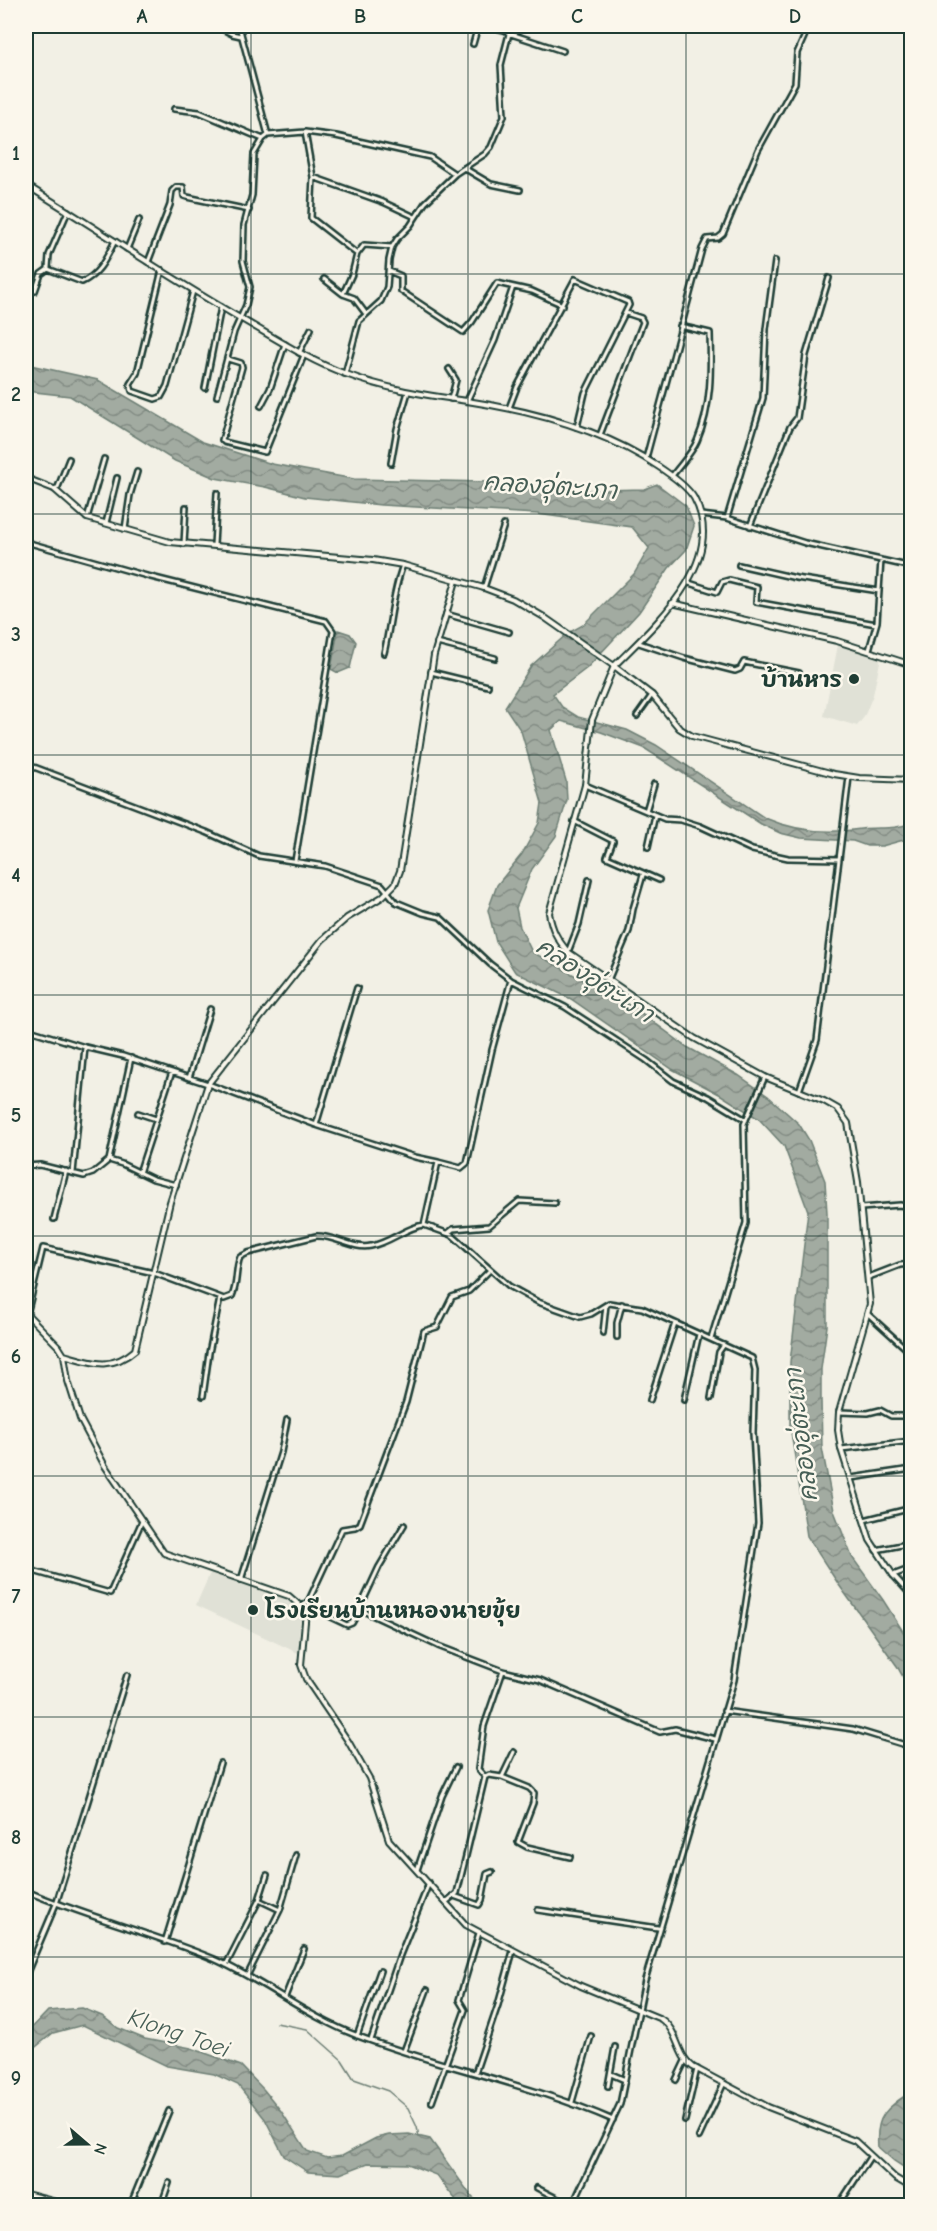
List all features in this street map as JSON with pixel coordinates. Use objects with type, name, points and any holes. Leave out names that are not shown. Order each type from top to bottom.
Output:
[{"type":"street","points":[[216,26],[241,36]]},
{"type":"street","points":[[239,26],[268,135]]},
{"type":"street","points":[[473,44],[478,26]]},
{"type":"street","points":[[488,26],[563,51]]},
{"type":"street","points":[[345,374],[358,321],[381,301],[387,287],[392,247],[425,203],[455,174],[491,147],[504,116],[501,65],[510,26]]},
{"type":"street","points":[[646,458],[702,249],[707,239],[718,238],[723,234],[758,150],[795,83],[797,53],[809,26]]},
{"type":"street","points":[[174,110],[199,112],[263,139]]},
{"type":"street","points":[[217,396],[234,332],[250,288],[243,261],[244,225],[249,210],[254,154],[263,139],[268,135],[305,132],[336,136],[430,157],[455,174]]},
{"type":"street","points":[[305,132],[313,177],[311,218],[357,254]]},
{"type":"street","points":[[464,168],[491,184],[520,190]]},
{"type":"street","points":[[313,177],[415,217]]},
{"type":"street","points":[[26,185],[193,290],[302,354],[345,374],[408,392],[508,409],[578,427],[600,435],[646,458],[672,476],[693,496],[701,514],[700,559],[688,583],[639,643],[614,666],[592,720],[585,785],[549,913],[551,927],[556,938],[568,952],[694,1038],[765,1077],[838,1109],[848,1123],[853,1143],[861,1208],[870,1304],[839,1412],[838,1430],[849,1479],[870,1540],[893,1575],[912,1596]]},
{"type":"street","points":[[148,262],[170,205],[172,191],[176,187],[183,187],[184,196],[187,197],[249,210]]},
{"type":"street","points":[[26,294],[35,291],[42,274],[48,269],[49,255],[68,211]]},
{"type":"street","points":[[127,249],[139,220]]},
{"type":"street","points":[[48,269],[82,282],[86,281],[101,268],[115,241]]},
{"type":"street","points":[[343,294],[354,271],[357,254],[364,245],[392,247]]},
{"type":"street","points":[[726,518],[762,398],[766,329],[775,261]]},
{"type":"street","points":[[162,270],[137,373],[130,384],[132,391],[155,399],[160,397],[167,386],[193,290]]},
{"type":"street","points":[[389,271],[401,276],[401,291],[463,332],[497,283],[532,291],[562,305]]},
{"type":"street","points":[[750,525],[790,427],[797,418],[806,355],[829,278]]},
{"type":"street","points":[[324,279],[343,294],[354,298],[366,314]]},
{"type":"street","points":[[508,409],[526,370],[575,279],[628,302],[629,305],[585,393],[578,427]]},
{"type":"street","points":[[467,401],[495,340],[513,287]]},
{"type":"street","points":[[205,388],[221,307]]},
{"type":"street","points":[[600,435],[643,322],[641,318],[626,313]]},
{"type":"street","points":[[672,476],[697,441],[710,395],[710,333],[680,326]]},
{"type":"street","points":[[228,359],[241,363],[242,367],[222,440],[265,452],[311,329]]},
{"type":"street","points":[[261,406],[270,389],[285,344]]},
{"type":"street","points":[[450,369],[456,380],[451,399]]},
{"type":"street","points":[[391,464],[400,418],[408,392]]},
{"type":"street","points":[[54,489],[58,487],[69,459]]},
{"type":"street","points":[[87,518],[104,459]]},
{"type":"street","points":[[125,530],[130,495],[137,472]]},
{"type":"street","points":[[26,478],[54,489],[87,518],[125,530],[184,544],[373,560],[484,588],[513,599],[602,657],[652,695],[680,728],[692,736],[849,777],[912,780]]},
{"type":"street","points":[[106,525],[117,478]]},
{"type":"street","points":[[214,546],[217,493]]},
{"type":"street","points":[[184,544],[186,507]]},
{"type":"street","points":[[701,514],[726,518],[805,543],[912,567]]},
{"type":"street","points":[[484,588],[504,525]]},
{"type":"street","points":[[26,542],[147,576],[326,621],[333,631],[295,861]]},
{"type":"street","points":[[869,650],[876,624],[881,560]]},
{"type":"street","points":[[739,565],[796,578],[879,591]]},
{"type":"street","points":[[384,653],[390,629],[394,593],[403,566]]},
{"type":"street","points":[[688,583],[717,592],[722,582],[729,580],[757,586],[756,602],[876,624]]},
{"type":"street","points":[[64,1355],[110,1364],[124,1360],[135,1350],[176,1185],[208,1084],[322,940],[347,918],[382,897],[394,884],[400,872],[431,672],[437,643],[456,581]]},
{"type":"street","points":[[671,603],[828,639],[912,665]]},
{"type":"street","points":[[446,614],[509,632]]},
{"type":"street","points":[[437,643],[495,658]]},
{"type":"street","points":[[639,643],[735,671],[740,669],[744,662],[799,673]]},
{"type":"street","points":[[431,672],[488,686]]},
{"type":"street","points":[[637,716],[652,695]]},
{"type":"street","points":[[26,764],[206,832],[254,854],[325,866],[382,885],[396,902],[440,917],[490,964],[511,980],[565,1007],[674,1081],[746,1119]]},
{"type":"street","points":[[799,1091],[817,1040],[849,777]]},
{"type":"street","points":[[645,811],[654,784]]},
{"type":"street","points":[[585,785],[655,815],[699,825],[752,850],[788,858],[839,859]]},
{"type":"street","points":[[648,846],[655,815]]},
{"type":"street","points":[[574,821],[613,841],[607,857],[659,880]]},
{"type":"street","points":[[609,978],[629,931],[643,874]]},
{"type":"street","points":[[568,952],[579,924],[589,880]]},
{"type":"street","points":[[26,1029],[131,1058],[316,1125],[415,1157],[461,1168],[465,1166],[511,980]]},
{"type":"street","points":[[316,1125],[357,988]]},
{"type":"street","points":[[189,1078],[210,1009]]},
{"type":"street","points":[[73,1173],[85,1047]]},
{"type":"street","points":[[26,1166],[40,1165],[84,1176],[93,1173],[109,1160],[131,1058]]},
{"type":"street","points":[[139,1173],[172,1072]]},
{"type":"street","points":[[711,1339],[746,1223],[744,1139],[746,1119],[765,1077]]},
{"type":"street","points":[[138,1113],[156,1119]]},
{"type":"street","points":[[109,1160],[176,1185]]},
{"type":"street","points":[[424,1225],[438,1162]]},
{"type":"street","points":[[54,1219],[66,1171]]},
{"type":"street","points":[[448,1233],[453,1229],[489,1227],[519,1201],[555,1203]]},
{"type":"street","points":[[861,1208],[900,1205],[912,1208]]},
{"type":"street","points":[[404,1525],[379,1567],[352,1623],[347,1625],[311,1608],[304,1608],[289,1596],[164,1553],[105,1466],[80,1419],[68,1382],[64,1355],[26,1314],[43,1248],[154,1273],[220,1298],[228,1298],[232,1296],[236,1286],[237,1265],[240,1257],[248,1253],[325,1235],[359,1246],[372,1246],[424,1225],[448,1233],[509,1286],[538,1302],[580,1317],[591,1314],[609,1303],[642,1308],[752,1358],[755,1370],[753,1433],[758,1523],[734,1680],[658,1928],[638,2009],[620,2104],[572,2205],[537,2188]]},
{"type":"street","points":[[868,1277],[900,1265],[912,1264]]},
{"type":"street","points":[[490,1270],[470,1291],[452,1296],[437,1327],[424,1331],[406,1402],[360,1524],[342,1529],[304,1608],[301,1665],[306,1679],[348,1741],[369,1778],[389,1840],[466,1925],[581,1986],[669,2024],[685,2061],[768,2107],[855,2141],[895,2178],[912,2188]]},
{"type":"street","points":[[203,1396],[220,1298]]},
{"type":"street","points":[[617,1337],[617,1323],[622,1304]]},
{"type":"street","points":[[603,1333],[606,1305]]},
{"type":"street","points":[[868,1314],[912,1355],[909,1367],[912,1376]]},
{"type":"street","points":[[650,1401],[675,1323]]},
{"type":"street","points":[[684,1400],[700,1334]]},
{"type":"street","points":[[711,1398],[719,1352],[724,1344]]},
{"type":"street","points":[[839,1412],[868,1413],[880,1410],[891,1416],[912,1416]]},
{"type":"street","points":[[240,1581],[281,1452],[287,1420]]},
{"type":"street","points":[[841,1449],[912,1441]]},
{"type":"street","points":[[849,1479],[912,1469]]},
{"type":"street","points":[[26,1477],[28,1482],[26,1490]]},
{"type":"street","points":[[863,1520],[912,1508]]},
{"type":"street","points":[[26,1569],[111,1593],[142,1521]]},
{"type":"street","points":[[876,1550],[912,1542]]},
{"type":"street","points":[[893,1575],[912,1568]]},
{"type":"street","points":[[358,1612],[363,1611],[428,1641],[503,1671],[540,1680],[660,1732],[675,1729],[715,1739]]},
{"type":"street","points":[[485,1777],[478,1769],[484,1726],[503,1671]]},
{"type":"street","points":[[26,1975],[56,1904],[127,1675]]},
{"type":"street","points":[[724,1711],[853,1729],[912,1747]]},
{"type":"street","points":[[502,1777],[514,1752]]},
{"type":"street","points":[[165,1942],[220,1763]]},
{"type":"street","points":[[417,1870],[442,1796],[456,1767]]},
{"type":"street","points":[[485,1777],[489,1775],[502,1777],[529,1788],[534,1793],[533,1803],[518,1839],[520,1845],[570,1857]]},
{"type":"street","points":[[446,1902],[457,1893],[485,1777]]},
{"type":"street","points":[[247,1976],[280,1910],[296,1855]]},
{"type":"street","points":[[454,1896],[478,1905],[482,1900],[487,1874],[492,1872]]},
{"type":"street","points":[[226,1965],[259,1900],[267,1875]]},
{"type":"street","points":[[371,2040],[400,1955],[429,1884]]},
{"type":"street","points":[[26,1891],[226,1965],[357,2036],[572,2102],[613,2120]]},
{"type":"street","points":[[259,1900],[280,1910]]},
{"type":"street","points":[[538,1910],[658,1928]]},
{"type":"street","points":[[432,2102],[465,2010],[459,2000],[479,1933]]},
{"type":"street","points":[[285,1998],[304,1949]]},
{"type":"street","points":[[475,2074],[513,1949]]},
{"type":"street","points":[[357,2036],[380,1971]]},
{"type":"street","points":[[404,2051],[427,1990]]},
{"type":"street","points":[[572,2102],[591,2036]]},
{"type":"street","points":[[608,2086],[615,2047]]},
{"type":"street","points":[[676,2080],[685,2061]]},
{"type":"street","points":[[685,2120],[697,2069]]},
{"type":"street","points":[[611,2074],[625,2080]]},
{"type":"street","points":[[699,2137],[724,2083]]},
{"type":"street","points":[[129,2205],[169,2111]]},
{"type":"street","points":[[838,2205],[870,2157]]},
{"type":"street","points":[[161,2205],[169,2183]]},
{"type":"street","points":[[26,2194],[72,2205]]},
{"type":"street","points":[[29,2205],[33,2196]]},
{"type":"shaded area","name":"บ้านหาร","points":[[838,645],[881,657],[873,695],[864,717],[857,726],[824,716]]},
{"type":"shaded area","name":"โรงเรียนบ้านหนองนายขุ้ย","points":[[211,1571],[284,1594],[299,1606],[301,1614],[298,1653],[196,1605]]},
{"type":"water","name":"คลองอุ่ตะเภา","points":[[26,364],[98,380],[203,442],[272,464],[354,479],[488,482],[558,491],[644,489],[657,484],[686,506],[694,526],[686,550],[669,568],[639,612],[587,668],[553,694],[562,707],[578,717],[627,730],[656,745],[765,818],[777,823],[801,829],[837,831],[893,827],[911,823],[911,838],[882,846],[867,846],[853,841],[801,838],[780,833],[761,824],[644,748],[601,732],[561,721],[551,730],[566,781],[567,800],[556,836],[532,869],[516,908],[520,927],[532,952],[636,1009],[687,1047],[738,1075],[768,1096],[799,1124],[809,1140],[825,1181],[827,1213],[827,1326],[821,1369],[822,1448],[834,1511],[852,1557],[911,1644],[911,1692],[897,1666],[807,1536],[790,1425],[790,1362],[808,1211],[784,1146],[759,1119],[721,1095],[672,1069],[571,999],[515,972],[496,942],[488,910],[497,885],[522,854],[539,823],[542,803],[521,731],[505,707],[531,666],[568,633],[583,625],[634,574],[649,548],[632,527],[537,514],[381,505],[305,497],[215,478],[175,461],[70,396],[26,391]]},
{"type":"water","points":[[338,630],[350,634],[356,642],[350,668],[338,673],[331,669]]},
{"type":"water","points":[[82,2008],[102,2016],[118,2028],[145,2039],[191,2048],[241,2066],[281,2111],[307,2151],[327,2158],[342,2156],[376,2138],[389,2135],[409,2134],[430,2139],[472,2197],[482,2205],[460,2205],[436,2175],[408,2164],[368,2163],[340,2174],[308,2172],[284,2156],[265,2119],[238,2085],[214,2074],[167,2066],[83,2025],[53,2033],[26,2055],[26,2034],[48,2011]]},
{"type":"water","points":[[911,2092],[911,2172],[878,2147],[878,2128],[889,2108]]},
{"type":"waterway","points":[[276,2023],[307,2029],[342,2060],[354,2079],[388,2091],[408,2108],[419,2137]]},
{"type":"place","name":"บ้านหาร","points":[[854,679]]},
{"type":"place","name":"โรงเรียนบ้านหนองนายขุ้ย","points":[[253,1610]]},
{"type":"water label","name":"Klong Toei","points":[[179,2033]]}]
